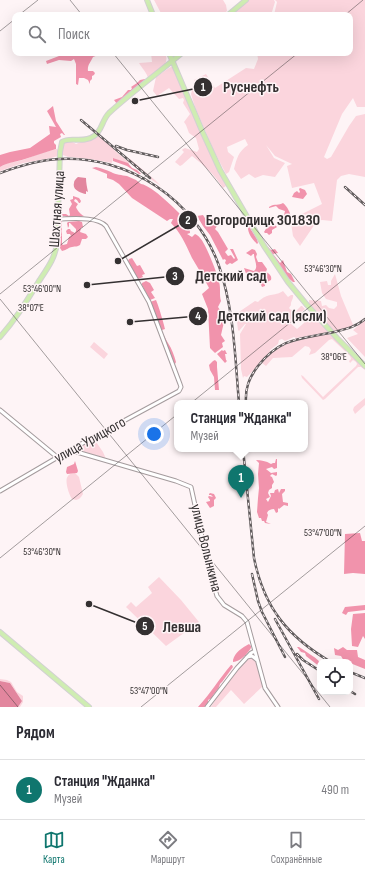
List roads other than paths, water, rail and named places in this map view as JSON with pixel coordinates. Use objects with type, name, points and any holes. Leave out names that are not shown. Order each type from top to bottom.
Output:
[{"type":"main road","points":[[147,0],[152,12]]},
{"type":"main road","points":[[232,12],[246,0]]},
{"type":"main road","points":[[170,56],[220,170],[264,246],[285,277],[307,305],[365,366]]},
{"type":"main road","points":[[172,61],[178,56]]},
{"type":"main road","name":"Шахтная улица","points":[[0,337],[24,306],[52,260],[57,248],[60,148],[62,142],[64,140],[84,140],[93,137],[99,131],[108,114],[172,61]]},
{"type":"main road","points":[[0,632],[89,707]]},
{"type":"street","name":"улица Урицкого","points":[[0,491],[70,450],[180,390],[180,384],[149,302],[106,226],[103,223],[91,220],[58,219]]},
{"type":"street","points":[[0,410],[57,458]]},
{"type":"street","points":[[78,446],[77,449],[80,453]]},
{"type":"street","points":[[70,450],[80,453]]},
{"type":"street","name":"улица Волынкина","points":[[80,453],[176,481],[191,487],[209,569],[217,596],[224,605],[242,616],[249,625],[265,688],[278,707]]},
{"type":"street","points":[[247,657],[254,646]]},
{"type":"street","points":[[207,707],[237,668],[251,653],[256,653]]},
{"type":"street","points":[[247,657],[256,653]]},
{"type":"street","points":[[252,656],[258,660]]},
{"type":"railway","points":[[81,120],[150,178]]},
{"type":"railway","points":[[116,146],[158,157]]},
{"type":"railway","points":[[0,173],[36,162],[59,159],[85,160],[110,165],[134,174],[156,186],[176,202],[194,221],[208,242],[219,266],[231,316],[239,400]]},
{"type":"railway","points":[[345,187],[365,205]]},
{"type":"railway","points":[[246,400],[248,383],[252,375],[258,366],[275,349],[283,344],[302,338],[351,327],[365,319]]},
{"type":"railway","points":[[243,452],[254,558],[258,576],[264,592],[271,606],[290,631],[302,642],[326,659]]},
{"type":"railway","points":[[252,574],[262,612],[285,657]]},
{"type":"railway","points":[[275,619],[319,699]]},
{"type":"railway","points":[[297,654],[317,669]]},
{"type":"railway","points":[[353,673],[365,678]]},
{"type":"place","name":"Руснефть","points":[[135,101]]},
{"type":"place","name":"Богородицк 301830","points":[[118,261]]},
{"type":"place","name":"Детский сад","points":[[87,285]]},
{"type":"place","name":"Детский сад (ясли)","points":[[130,322]]},
{"type":"place","name":"Станция \"Жданка\"","points":[[241,498]]},
{"type":"place","name":"Левша","points":[[89,604]]}]
